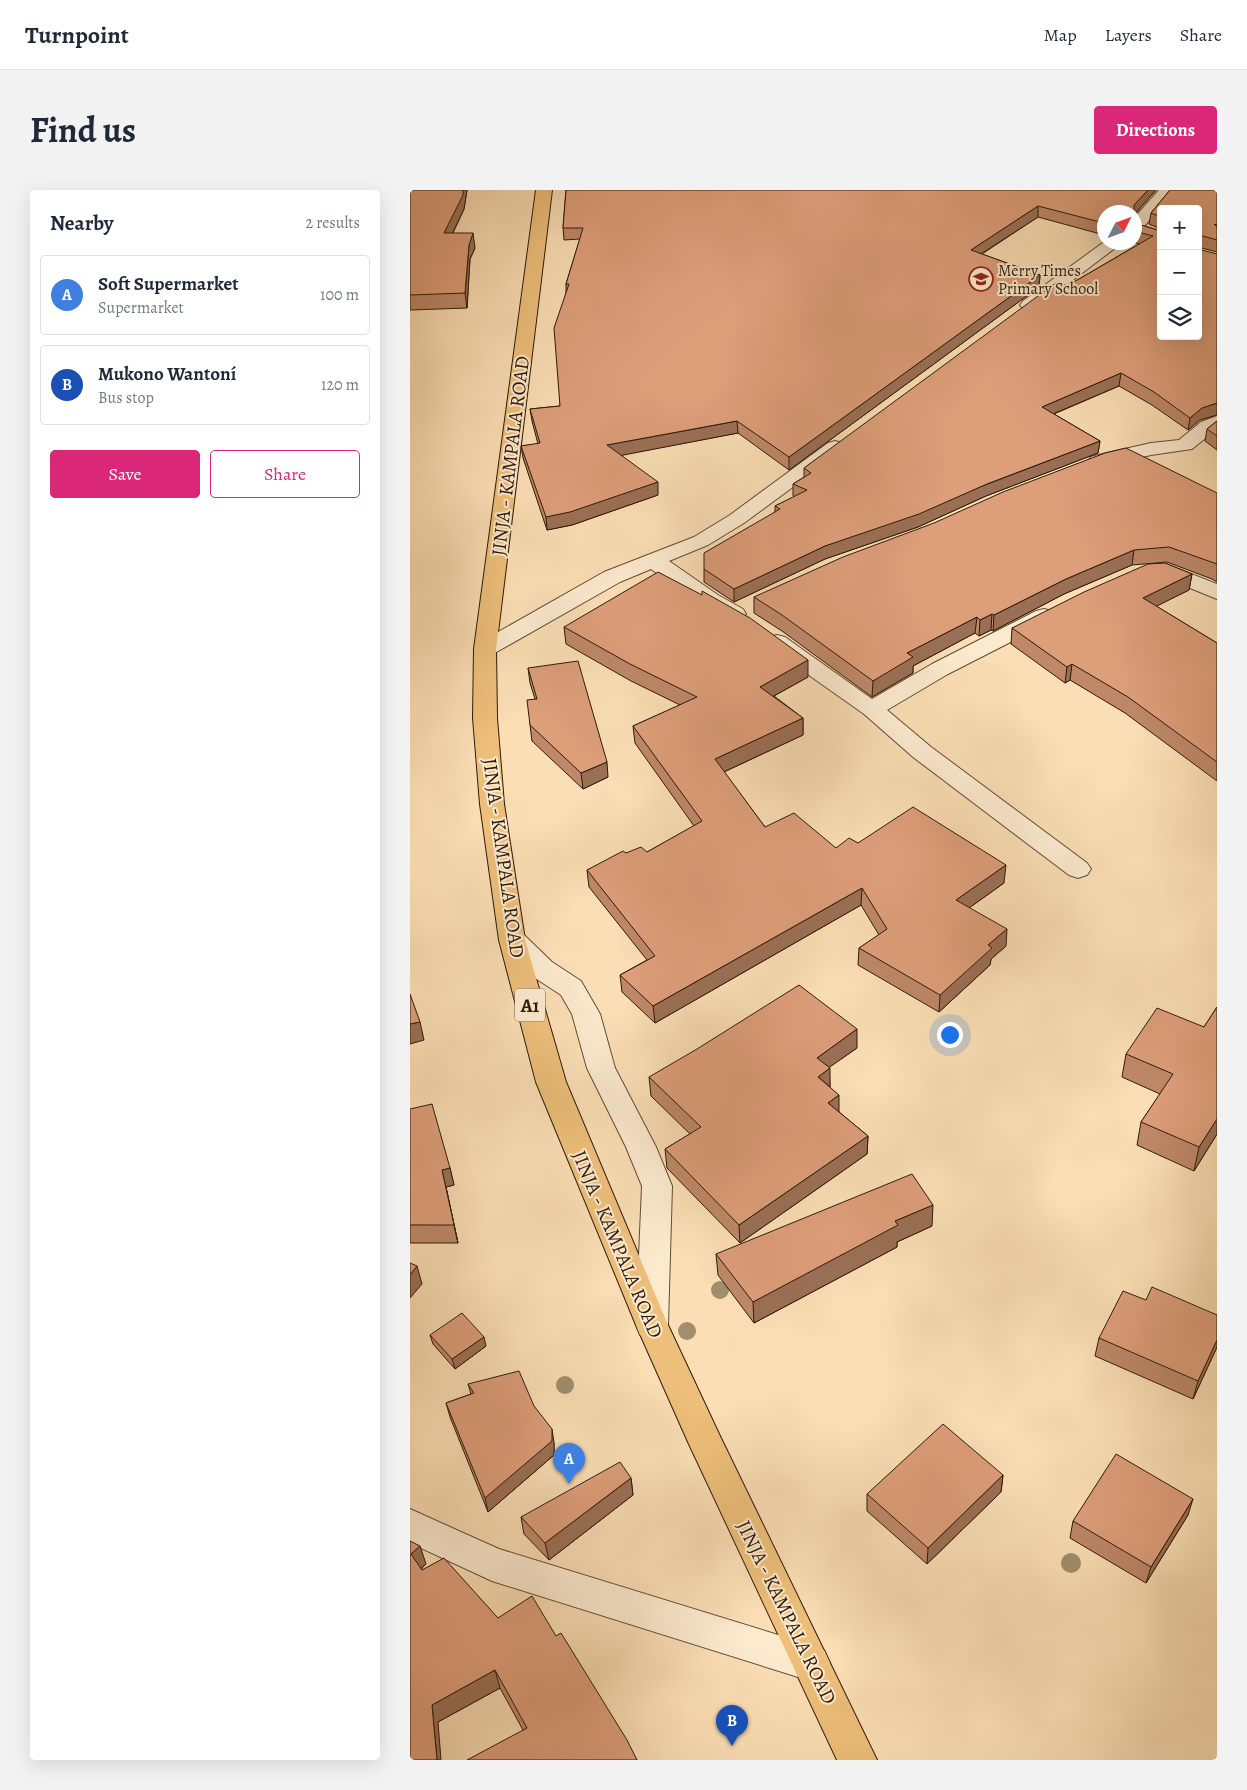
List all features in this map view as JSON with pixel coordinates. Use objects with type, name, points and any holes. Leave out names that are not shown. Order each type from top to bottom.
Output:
[{"type":"highway","name":"JINJA - KAMPALA ROAD","points":[[544,190],[485,649],[485,718],[492,804],[512,940],[550,1082],[652,1325],[705,1442],[857,1760]]},
{"type":"street","points":[[1142,221],[1168,190]]},
{"type":"street","points":[[1142,230],[1153,234]]},
{"type":"street","points":[[1010,319],[1104,250]]},
{"type":"street","points":[[1082,467],[1106,459],[1185,444],[1208,426],[1217,422]]},
{"type":"street","points":[[485,649],[612,577],[701,541],[737,519],[850,437]]},
{"type":"street","points":[[653,560],[710,600],[749,618],[837,686],[872,709],[922,752],[1078,870]]},
{"type":"street","points":[[1133,576],[1141,572],[1166,570],[1217,592]]},
{"type":"street","points":[[872,709],[940,669],[1064,606]]},
{"type":"street","points":[[512,940],[542,969],[571,988],[586,1014],[600,1068],[641,1147],[657,1186],[652,1325]]},
{"type":"street","points":[[410,1525],[492,1564],[811,1663]]},
{"type":"building","points":[[410,190],[463,190],[463,195],[444,233],[473,233],[469,245],[465,293],[410,295]]},
{"type":"building","points":[[566,190],[1148,190],[1134,205],[1097,205],[1097,221],[1038,206],[971,250],[1040,275],[789,457],[737,421],[607,445],[658,482],[570,512],[546,517],[521,446],[540,443],[530,409],[560,406],[554,328],[569,284],[566,284],[583,228],[563,228]]},
{"type":"building","points":[[1170,190],[1217,190],[1217,225],[1214,224],[1217,227],[1217,240],[1202,236],[1202,205],[1158,205]]},
{"type":"building","points":[[1157,206],[1157,215],[1151,213]]},
{"type":"building","points":[[1142,225],[1157,230],[1157,340],[1202,340],[1202,250],[1217,254],[1217,403],[1202,408],[1190,418],[1154,392],[1121,373],[1042,407],[1100,441],[987,484],[919,514],[825,546],[734,589],[704,569],[704,553],[780,509],[775,506],[807,490],[793,484],[811,473],[804,468],[1057,282],[1067,286],[1129,250],[1142,250],[1142,242],[1153,236],[1142,233]]},
{"type":"building","points":[[1217,421],[1217,436],[1207,429]]},
{"type":"building","points":[[1126,448],[1217,493],[1217,564],[1169,547],[1134,550],[1066,579],[994,615],[992,614],[980,620],[977,617],[907,653],[913,657],[873,681],[754,597],[843,557],[934,523],[1003,492],[1105,453]]},
{"type":"building","points":[[1165,563],[1192,574],[1143,598],[1217,643],[1217,762],[1128,697],[1072,664],[1067,667],[1012,628],[1084,592],[1148,564]]},
{"type":"building","points":[[658,572],[702,595],[702,591],[750,618],[808,660],[760,687],[803,718],[715,759],[765,827],[794,813],[836,848],[849,838],[858,843],[913,807],[1006,865],[956,900],[1007,929],[988,945],[992,948],[940,995],[859,948],[887,929],[862,888],[653,1006],[620,975],[655,956],[587,870],[623,851],[626,853],[641,847],[647,852],[702,821],[633,726],[697,697],[630,664],[564,627]]},
{"type":"building","points":[[578,661],[607,762],[581,773],[530,725],[527,700],[537,699],[528,668]]},
{"type":"building","points":[[799,985],[857,1029],[817,1058],[830,1068],[818,1077],[839,1095],[828,1103],[868,1136],[739,1225],[665,1149],[701,1127],[649,1077]]},
{"type":"building","points":[[410,994],[420,1022],[410,1024]]},
{"type":"building","points":[[1217,1007],[1217,1119],[1199,1147],[1141,1122],[1173,1074],[1126,1054],[1157,1008],[1204,1027]]},
{"type":"building","points":[[432,1104],[450,1168],[442,1170],[454,1225],[410,1225],[410,1109]]},
{"type":"building","points":[[912,1174],[933,1205],[895,1221],[898,1225],[753,1302],[716,1254]]},
{"type":"building","points":[[410,1263],[417,1266],[410,1275]]},
{"type":"building","points":[[1152,1287],[1217,1315],[1217,1340],[1198,1381],[1099,1338],[1123,1291],[1146,1300]]},
{"type":"building","points":[[462,1313],[484,1337],[452,1359],[430,1335]]},
{"type":"building","points":[[519,1371],[534,1406],[552,1429],[552,1441],[485,1498],[446,1403],[474,1393],[468,1384]]},
{"type":"building","points":[[943,1424],[1003,1475],[928,1548],[867,1494]]},
{"type":"building","points":[[1116,1454],[1193,1499],[1151,1567],[1073,1521]]},
{"type":"building","points":[[620,1462],[631,1478],[545,1543],[521,1517]]},
{"type":"building","points":[[410,1541],[420,1546],[411,1554],[422,1570],[444,1558],[498,1618],[532,1596],[556,1636],[561,1633],[627,1740],[637,1760],[467,1760],[527,1728],[495,1670],[432,1705],[437,1760],[410,1760]]},
{"type":"place","name":"Merry Times Primary School","points":[[981,279]]},
{"type":"place","name":"Soft Supermarket","points":[[569,1484]]},
{"type":"place","name":"Mukono Wantoní","points":[[732,1746]]}]
